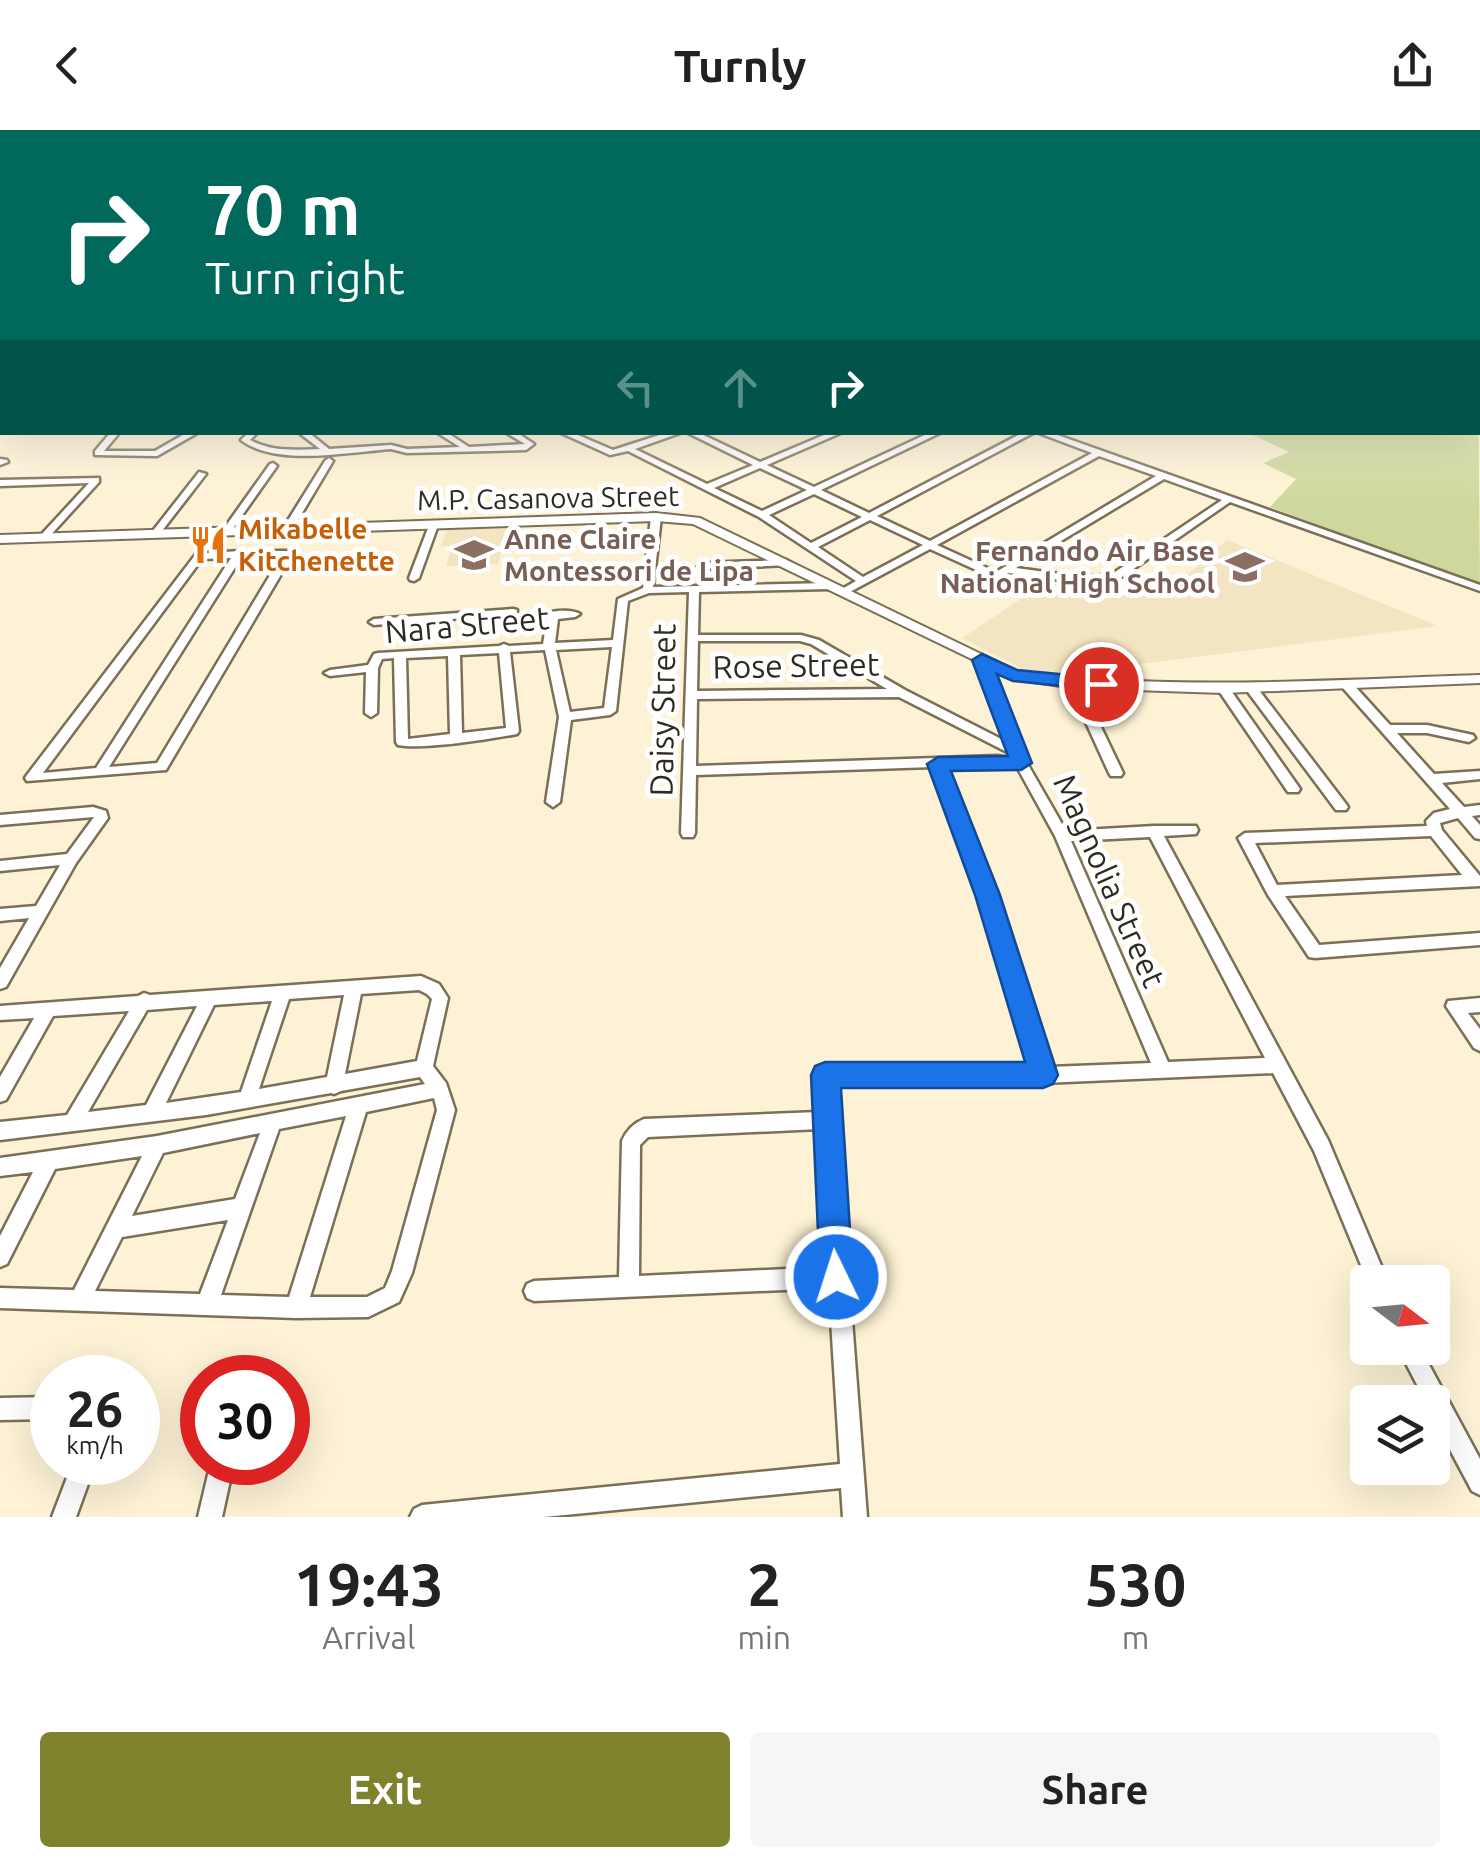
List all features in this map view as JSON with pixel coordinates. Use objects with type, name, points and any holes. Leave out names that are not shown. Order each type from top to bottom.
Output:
[{"type":"street","points":[[113,435],[97,451],[100,455],[157,454],[191,435]]},
{"type":"street","points":[[251,435],[245,440],[257,450],[327,455],[391,447],[468,449],[530,444],[514,435]]},
{"type":"street","points":[[305,435],[327,455]]},
{"type":"street","points":[[373,435],[391,447]]},
{"type":"street","points":[[445,435],[468,449]]},
{"type":"street","points":[[573,435],[606,453],[632,450],[671,435]]},
{"type":"street","points":[[697,435],[996,576],[1162,476]]},
{"type":"street","points":[[710,486],[832,435]]},
{"type":"street","points":[[762,515],[932,435]]},
{"type":"street","points":[[811,546],[1025,435]]},
{"type":"street","points":[[1048,435],[1480,588]]},
{"type":"street","points":[[632,450],[762,515],[862,581]]},
{"type":"street","points":[[846,591],[1098,454]]},
{"type":"street","points":[[286,530],[327,455]]},
{"type":"street","points":[[226,532],[273,466]]},
{"type":"street","points":[[156,534],[202,474]]},
{"type":"street","points":[[0,483],[96,480],[44,537]]},
{"type":"street","points":[[1006,570],[1084,580],[1115,577],[1228,500]]},
{"type":"street","points":[[648,590],[656,517]]},
{"type":"street","name":"M.P. Casanova Street","points":[[0,539],[656,517],[708,524],[1013,675],[1074,683],[1223,688],[1480,679]]},
{"type":"street","points":[[414,578],[433,526]]},
{"type":"street","points":[[101,770],[255,531]]},
{"type":"street","points":[[240,554],[288,554],[161,767],[32,778],[199,556],[240,554]]},
{"type":"street","points":[[703,566],[786,564]]},
{"type":"street","points":[[565,717],[610,711],[623,599],[648,590],[829,586]]},
{"type":"street","name":"Daisy Street","points":[[688,833],[694,589]]},
{"type":"street","points":[[374,622],[513,612]]},
{"type":"street","points":[[552,802],[565,717],[546,616],[575,614]]},
{"type":"street","points":[[692,638],[801,638],[816,642],[1019,757]]},
{"type":"street","name":"Nara Street","points":[[371,714],[375,658],[549,644],[618,643]]},
{"type":"street","points":[[400,655],[404,743],[512,731],[504,647]]},
{"type":"street","points":[[454,651],[456,739]]},
{"type":"street","name":"Magnolia Street","points":[[982,660],[1019,757],[1062,836],[1163,1071]]},
{"type":"street","points":[[330,673],[372,668]]},
{"type":"street","points":[[1074,683],[1116,772]]},
{"type":"street","points":[[1348,685],[1480,834]]},
{"type":"street","points":[[1223,688],[1292,789]]},
{"type":"street","points":[[1252,688],[1342,807]]},
{"type":"street","name":"Rose Street","points":[[691,695],[901,693]]},
{"type":"street","points":[[1388,729],[1428,728],[1469,738]]},
{"type":"street","points":[[690,771],[938,764],[1019,757]]},
{"type":"street","points":[[938,764],[988,895],[1043,1075]]},
{"type":"street","points":[[1433,779],[1480,775]]},
{"type":"street","points":[[1477,884],[1434,830],[1434,818],[1480,810]]},
{"type":"street","points":[[0,820],[100,814],[3,974]]},
{"type":"street","points":[[1062,836],[1191,830]]},
{"type":"street","points":[[1434,830],[1245,838],[1273,891],[1315,952],[1480,938]]},
{"type":"street","points":[[1154,832],[1321,1146],[1371,1265]]},
{"type":"street","points":[[0,866],[71,859]]},
{"type":"street","points":[[1273,891],[1477,884]]},
{"type":"street","points":[[0,914],[42,910]]},
{"type":"street","points":[[0,1012],[421,983],[440,998],[424,1068]]},
{"type":"street","points":[[334,1086],[354,987]]},
{"type":"street","points":[[247,1100],[282,995]]},
{"type":"street","points":[[152,1114],[209,998]]},
{"type":"street","points":[[72,1123],[144,1000]]},
{"type":"street","points":[[1480,1005],[1454,1006],[1480,1043]]},
{"type":"street","points":[[0,1094],[48,1009]]},
{"type":"street","points":[[855,1517],[825,1075],[1043,1075],[1280,1065]]},
{"type":"street","points":[[0,1131],[247,1100],[424,1068]]},
{"type":"street","points":[[0,1298],[296,1308],[368,1306],[392,1295],[402,1273],[446,1110],[440,1089],[424,1068]]},
{"type":"street","points":[[0,1167],[157,1145],[440,1089]]},
{"type":"street","points":[[296,1308],[359,1104]]},
{"type":"street","points":[[629,1287],[632,1140],[636,1132],[644,1128],[826,1120]]},
{"type":"street","points":[[206,1304],[273,1122]]},
{"type":"street","points":[[80,1300],[157,1145]]},
{"type":"street","points":[[0,1258],[49,1160]]},
{"type":"street","points":[[116,1228],[242,1208]]},
{"type":"street","points":[[534,1290],[836,1277]]},
{"type":"street","points":[[1419,1365],[1480,1483]]},
{"type":"street","points":[[0,1410],[30,1409]]},
{"type":"street","points":[[422,1517],[850,1475]]},
{"type":"street","points":[[64,1517],[76,1485]]},
{"type":"street","points":[[210,1517],[218,1485]]},
{"type":"shaded area","name":"Anne Claire Montessori de Lipa","points":[[506,528],[498,564],[446,566],[452,546],[441,546],[447,530]]},
{"type":"shaded area","points":[[1227,540],[1438,626],[1086,671],[1028,672],[962,638],[1045,583],[1166,594]]},
{"type":"green space","points":[[1253,435],[1479,435],[1480,586],[1270,507],[1296,479],[1263,463],[1289,452]]},
{"type":"place","name":"Mikabelle Kitchenette","points":[[208,545]]},
{"type":"place","name":"Anne Claire Montessori de Lipa","points":[[474,555]]},
{"type":"place","name":"Fernando Air Base National High School","points":[[1245,567]]},
{"type":"route","points":[[836,1277],[825,1075],[1043,1075],[988,895],[938,764],[996,760],[1021,763],[982,660],[1013,675],[1101,684]]}]
